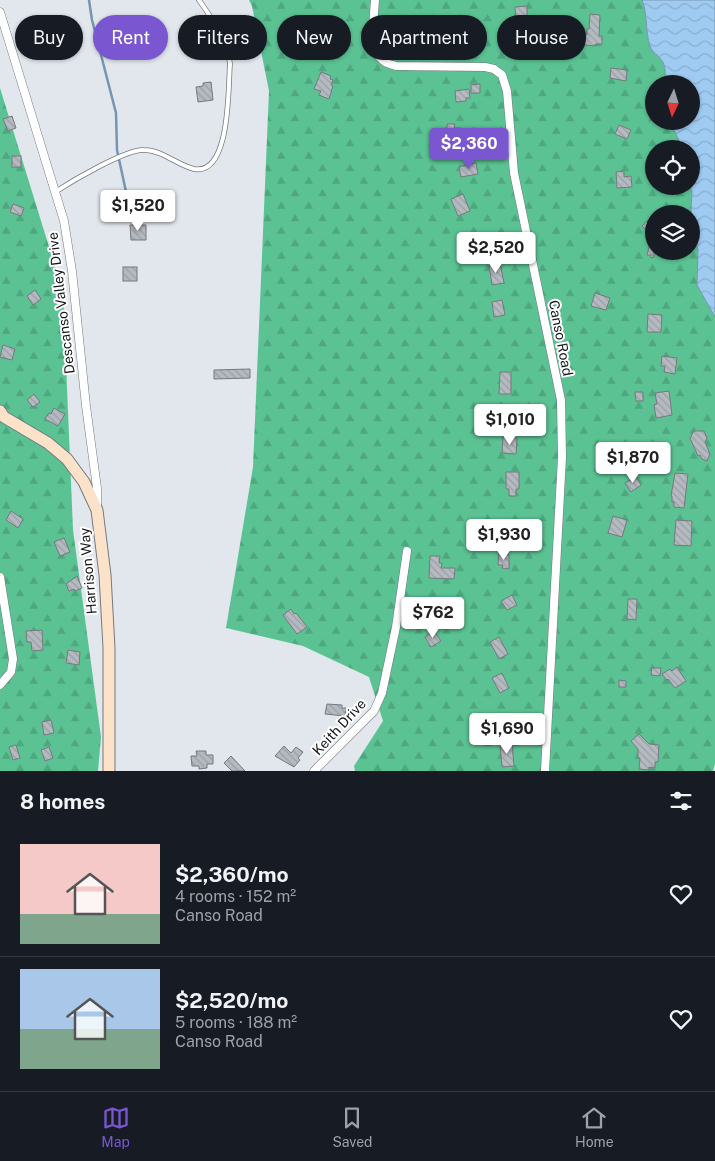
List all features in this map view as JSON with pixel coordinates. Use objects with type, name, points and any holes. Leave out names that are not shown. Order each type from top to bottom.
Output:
[{"type":"street","name":"Canso Road","points":[[375,0],[372,38],[378,54],[384,62],[396,66],[485,66],[494,69],[502,76],[507,91],[514,173],[559,392],[562,424],[557,565],[545,771]]},
{"type":"street","name":"Descanso Valley Drive","points":[[0,12],[64,221],[72,271],[86,406],[98,488],[97,510]]},
{"type":"street","name":"Harrison Way","points":[[1,418],[48,443],[67,459],[84,482],[97,510],[105,576],[108,639],[109,771]]},
{"type":"street","name":"Keith Drive","points":[[314,771],[374,711],[382,693],[396,627],[407,551]]},
{"type":"street","points":[[0,577],[13,659],[11,672],[0,685]]},
{"type":"lane","points":[[55,192],[91,171],[136,151],[152,151],[195,169],[204,168],[212,163],[224,139],[230,64],[229,53],[212,18],[198,0]]},
{"type":"green space","points":[[249,0],[642,0],[650,46],[664,64],[665,70],[665,75],[645,75],[645,130],[674,130],[679,140],[645,140],[645,195],[692,195],[691,205],[645,205],[645,260],[698,260],[697,285],[715,317],[715,764],[713,771],[355,771],[354,766],[383,721],[369,677],[303,646],[226,628],[253,467],[269,91],[263,60],[267,60],[267,15],[254,15]]},
{"type":"green space","points":[[0,88],[63,292],[73,530],[101,737],[98,771],[0,771]]},
{"type":"water","points":[[642,0],[715,0],[715,317],[697,285],[698,260],[700,260],[700,205],[691,205],[692,195],[700,195],[700,140],[679,140],[674,130],[700,130],[700,75],[665,75],[664,64],[650,46]]},
{"type":"building","points":[[527,6],[527,15],[516,15],[515,7]]},
{"type":"building","points":[[590,14],[600,15],[599,36],[602,36],[602,44],[595,44],[595,46],[586,45],[587,29],[589,29]]},
{"type":"building","points":[[611,68],[627,70],[626,81],[610,78]]},
{"type":"building","points":[[321,72],[331,76],[330,79],[333,80],[329,99],[319,95],[321,91],[314,89]]},
{"type":"building","points":[[211,82],[213,100],[198,102],[196,87],[203,86],[203,83]]},
{"type":"building","points":[[480,84],[480,93],[471,93],[471,85]]},
{"type":"building","points":[[469,89],[470,98],[466,98],[466,101],[456,102],[455,91]]},
{"type":"building","points":[[12,116],[16,128],[8,131],[3,119]]},
{"type":"building","points":[[447,124],[455,124],[454,128],[461,128],[461,138],[447,138]]},
{"type":"building","points":[[619,125],[631,130],[627,139],[615,134]]},
{"type":"building","points":[[12,156],[21,156],[21,167],[12,167]]},
{"type":"building","points":[[476,163],[478,174],[461,177],[459,167]]},
{"type":"building","points":[[624,171],[624,177],[631,176],[632,187],[617,188],[616,172]]},
{"type":"building","points":[[463,194],[470,211],[458,216],[451,199]]},
{"type":"building","points":[[13,204],[24,208],[21,216],[10,212]]},
{"type":"building","points":[[130,225],[146,225],[146,240],[131,240]]},
{"type":"building","points":[[470,235],[477,238],[482,248],[468,256],[459,241]]},
{"type":"building","points":[[500,263],[504,283],[492,285],[489,265]]},
{"type":"building","points":[[123,267],[137,267],[137,281],[123,281]]},
{"type":"building","points":[[35,290],[41,299],[33,305],[27,296]]},
{"type":"building","points":[[595,293],[610,298],[606,310],[591,306]]},
{"type":"building","points":[[502,300],[505,315],[494,317],[492,302]]},
{"type":"building","points":[[648,314],[662,315],[661,332],[647,332]]},
{"type":"building","points":[[3,345],[15,349],[12,360],[0,357]]},
{"type":"building","points":[[662,356],[677,358],[675,374],[664,372],[665,366],[661,366]]},
{"type":"building","points":[[250,369],[250,378],[214,379],[214,370]]},
{"type":"building","points":[[500,372],[511,372],[511,394],[499,394]]},
{"type":"building","points":[[669,391],[672,415],[656,418],[654,405],[657,404],[655,393]]},
{"type":"building","points":[[635,392],[643,392],[643,401],[636,401]]},
{"type":"building","points":[[34,394],[40,402],[33,407],[27,400]]},
{"type":"building","points":[[54,408],[65,414],[58,426],[45,419]]},
{"type":"building","points":[[502,412],[503,425],[493,426],[491,414]]},
{"type":"building","points":[[694,431],[704,431],[707,438],[705,442],[710,454],[707,461],[702,459],[700,455],[698,456],[690,438]]},
{"type":"building","points":[[503,437],[517,438],[516,454],[502,453]]},
{"type":"building","points":[[506,472],[519,472],[519,489],[516,489],[516,496],[509,496],[509,489],[506,489]]},
{"type":"building","points":[[675,473],[688,474],[684,508],[674,507],[674,502],[672,502],[671,496]]},
{"type":"building","points":[[636,477],[641,485],[631,492],[625,483]]},
{"type":"building","points":[[11,511],[23,519],[18,528],[6,520]]},
{"type":"building","points":[[613,516],[627,520],[622,537],[608,533]]},
{"type":"building","points":[[516,520],[522,520],[522,525],[528,528],[528,535],[513,534],[513,525],[516,525]]},
{"type":"building","points":[[676,520],[692,521],[691,546],[674,545]]},
{"type":"building","points":[[64,538],[70,552],[60,556],[54,542]]},
{"type":"building","points":[[499,554],[509,555],[509,569],[502,568],[503,565],[498,565]]},
{"type":"building","points":[[430,556],[440,556],[439,563],[442,563],[441,568],[455,568],[454,579],[429,578]]},
{"type":"building","points":[[77,576],[82,588],[69,591],[66,584]]},
{"type":"building","points":[[512,595],[517,605],[507,610],[501,601]]},
{"type":"building","points":[[430,598],[450,599],[450,608],[429,607]]},
{"type":"building","points":[[628,599],[637,599],[636,620],[627,619]]},
{"type":"building","points":[[291,609],[307,627],[297,634],[283,615]]},
{"type":"building","points":[[42,630],[43,650],[32,651],[31,642],[27,642],[26,631]]},
{"type":"building","points":[[434,631],[441,641],[431,647],[425,637]]},
{"type":"building","points":[[499,637],[508,654],[499,659],[490,642]]},
{"type":"building","points":[[68,650],[80,652],[79,665],[66,663]]},
{"type":"building","points":[[677,667],[686,681],[675,688],[662,674],[670,669],[672,671]]},
{"type":"building","points":[[652,668],[661,668],[660,676],[651,675]]},
{"type":"building","points":[[502,673],[509,688],[500,693],[492,678]]},
{"type":"building","points":[[619,680],[626,681],[626,687],[619,687]]},
{"type":"building","points":[[327,704],[342,705],[342,708],[346,708],[345,716],[325,714]]},
{"type":"building","points":[[51,720],[54,733],[44,735],[42,722]]},
{"type":"building","points":[[639,734],[649,744],[659,745],[658,762],[655,762],[655,768],[649,767],[649,770],[639,769],[640,758],[638,758],[638,749],[631,741]]},
{"type":"building","points":[[512,743],[514,766],[502,767],[500,745]]},
{"type":"building","points":[[16,745],[20,758],[13,760],[9,747]]},
{"type":"building","points":[[284,746],[291,753],[296,747],[303,752],[298,758],[300,760],[294,767],[275,756]]},
{"type":"building","points":[[49,747],[53,758],[45,761],[41,750]]},
{"type":"building","points":[[196,751],[206,751],[206,755],[213,755],[213,764],[207,764],[207,768],[199,769],[199,766],[192,766],[191,756],[197,756]]},
{"type":"building","points":[[231,756],[245,771],[232,771],[224,763]]},
{"type":"waterway","points":[[89,0],[92,20],[116,113],[117,150],[128,201]]}]
